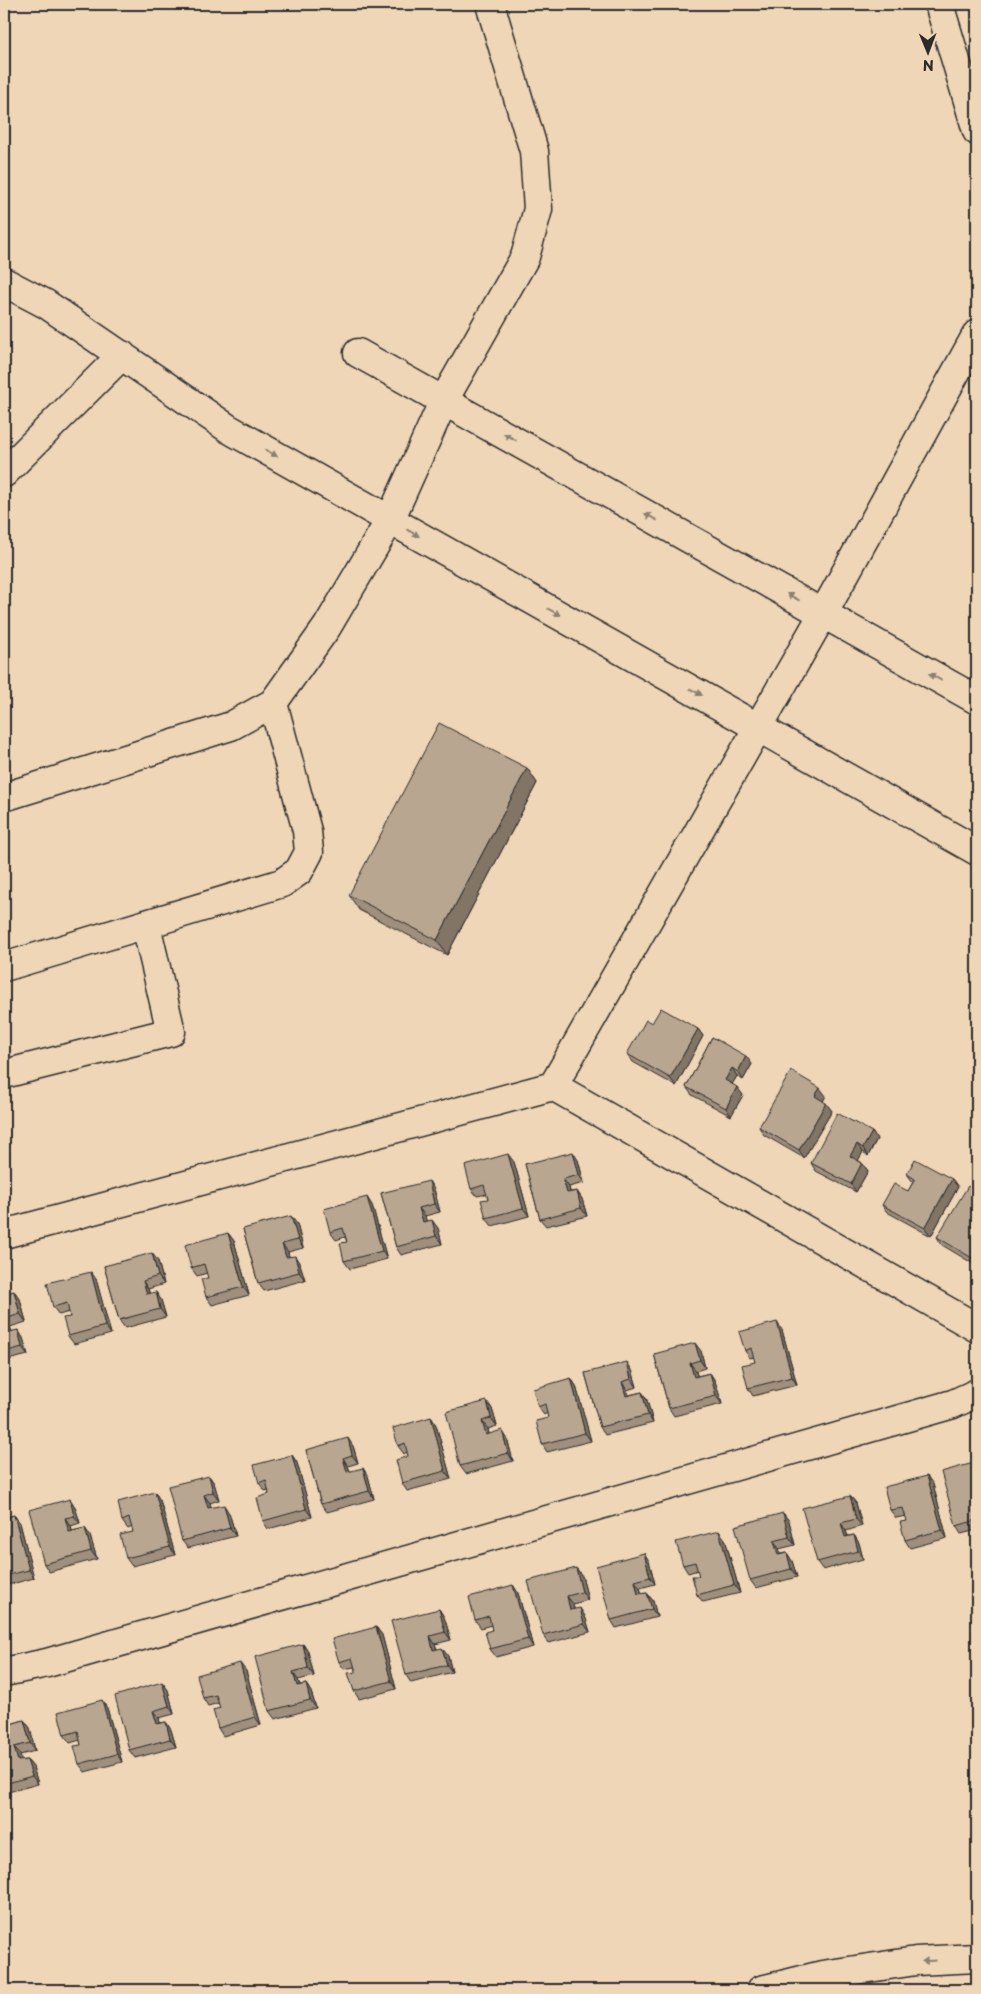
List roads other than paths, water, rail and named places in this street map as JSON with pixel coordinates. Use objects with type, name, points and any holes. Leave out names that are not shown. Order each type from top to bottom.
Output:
[{"type":"main road","points":[[4,796],[231,726],[273,704],[326,627],[390,520],[444,400],[526,257],[538,209],[534,151],[490,4]]},
{"type":"main road","points":[[939,4],[977,131]]},
{"type":"main road","points":[[4,282],[46,304],[229,429],[977,851]]},
{"type":"main road","points":[[553,1086],[823,614],[977,334]]},
{"type":"main road","points":[[358,353],[977,700]]},
{"type":"main road","points":[[4,473],[122,355]]},
{"type":"main road","points":[[4,967],[282,883],[299,871],[309,852],[307,832],[273,704]]},
{"type":"main road","points":[[4,1074],[171,1032],[146,925]]},
{"type":"main road","points":[[4,1234],[553,1086],[977,1328]]},
{"type":"main road","points":[[4,1672],[47,1663],[953,1404],[977,1393]]},
{"type":"main road","points":[[761,1990],[822,1975],[916,1961],[977,1958]]}]
